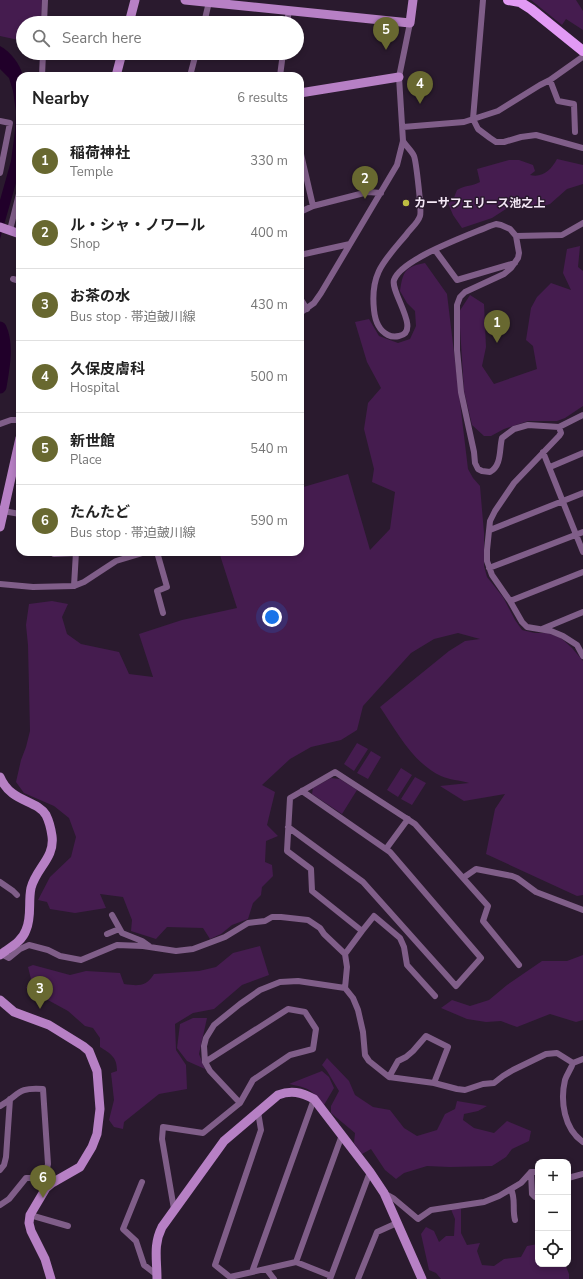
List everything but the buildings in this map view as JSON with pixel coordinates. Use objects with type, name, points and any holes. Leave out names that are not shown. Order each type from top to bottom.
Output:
[{"type":"main road","points":[[508,0],[520,2],[531,9],[582,54]]},
{"type":"street","points":[[44,16],[45,0]]},
{"type":"street","points":[[131,16],[135,0]]},
{"type":"street","points":[[185,0],[410,23]]},
{"type":"street","points":[[282,0],[286,16]]},
{"type":"street","points":[[304,305],[306,309],[314,303],[321,294],[397,165],[403,141],[399,77],[413,0]]},
{"type":"street","points":[[483,0],[473,119],[478,129],[496,142],[504,142],[521,137],[536,135],[583,148]]},
{"type":"street","points":[[206,16],[209,2]]},
{"type":"street","points":[[403,128],[464,122],[498,111],[550,80],[582,54]]},
{"type":"street","points":[[42,72],[43,60]]},
{"type":"street","points":[[117,72],[120,60]]},
{"type":"street","points":[[191,72],[194,60]]},
{"type":"street","points":[[281,72],[282,60]]},
{"type":"street","points":[[304,92],[399,77]]},
{"type":"street","points":[[550,80],[558,101],[574,104],[575,132]]},
{"type":"street","points":[[0,121],[10,123],[0,173]]},
{"type":"street","points":[[403,141],[414,156],[421,212],[417,221],[384,261],[375,280],[373,298],[375,320],[378,326],[387,335],[394,337],[402,336],[407,331],[408,324],[406,316],[396,295],[394,284],[394,279],[400,269],[420,256],[496,224],[506,226],[516,236],[519,253],[515,263],[504,274],[465,292],[460,297],[457,306],[457,350],[461,392],[473,446],[475,463],[482,471],[490,472],[494,469],[498,464],[502,438],[514,429],[528,425],[559,427],[583,415]]},
{"type":"street","points":[[304,167],[313,206]]},
{"type":"street","points":[[304,210],[313,206],[368,192],[381,193]]},
{"type":"street","points":[[16,201],[6,229],[16,233]]},
{"type":"street","points":[[516,236],[562,235],[583,223]]},
{"type":"street","points":[[304,254],[350,244]]},
{"type":"street","points":[[435,250],[457,280],[515,263]]},
{"type":"street","points":[[0,424],[11,420],[16,420]]},
{"type":"street","points":[[559,427],[561,429],[559,436],[514,483],[495,511],[490,521],[487,550],[489,568],[492,575],[522,622],[527,627],[551,631],[563,636],[577,645],[583,654]]},
{"type":"street","points":[[543,452],[580,534],[583,552]]},
{"type":"street","points":[[550,467],[583,453]]},
{"type":"street","points":[[0,527],[16,469]]},
{"type":"street","points":[[490,530],[583,493]]},
{"type":"street","points":[[3,512],[16,514]]},
{"type":"street","points":[[489,568],[580,534]]},
{"type":"street","points":[[74,586],[76,556]]},
{"type":"street","points":[[0,584],[33,587],[74,586],[84,582],[116,561],[133,556]]},
{"type":"street","points":[[158,556],[167,588],[157,591],[163,614]]},
{"type":"street","points":[[510,601],[583,572]]},
{"type":"street","points":[[540,630],[583,612]]},
{"type":"street","points":[[362,931],[312,891],[311,869],[286,850],[290,798],[335,772],[415,824],[488,906],[483,921],[519,965]]},
{"type":"street","points":[[0,777],[3,784],[15,796],[43,811],[49,823],[53,842],[49,856],[35,876],[31,890],[30,911],[26,932],[13,946],[1,955]]},
{"type":"street","points":[[288,828],[363,882],[456,986],[481,958],[386,849],[302,791]]},
{"type":"street","points":[[386,849],[408,819]]},
{"type":"street","points":[[462,878],[476,869],[512,876],[536,892],[583,910]]},
{"type":"street","points":[[0,882],[17,895]]},
{"type":"street","points":[[112,914],[122,933],[142,941],[150,947]]},
{"type":"street","points":[[345,988],[347,967],[346,954],[374,916],[400,938],[404,947],[407,965],[435,996]]},
{"type":"street","points":[[1,955],[9,958],[20,949],[29,945],[48,950],[60,956],[80,960],[117,945],[150,947],[176,951],[193,949],[225,937],[248,923],[265,921],[272,917],[308,920],[320,928],[324,934],[346,954]]},
{"type":"street","points":[[107,934],[119,929]]},
{"type":"street","points":[[240,1103],[210,1072],[205,1062],[204,1046],[206,1038],[214,1025],[240,1004],[260,990],[280,982],[298,981],[345,988],[353,998],[358,1010],[363,1032],[365,1055],[369,1061],[390,1077],[434,1083],[465,1090],[483,1084],[494,1083],[502,1076],[546,1054],[557,1053],[573,1063]]},
{"type":"street","points":[[0,1000],[14,1012],[49,1025],[89,1051],[97,1071],[100,1110],[97,1134],[92,1147],[80,1167],[52,1183],[43,1185],[33,1178],[26,1178],[9,1199],[0,1205]]},
{"type":"street","points":[[174,1210],[162,1139],[163,1127],[203,1133],[240,1103],[253,1080],[290,1055],[313,1049],[316,1029],[305,1012],[288,1009],[205,1062]]},
{"type":"street","points":[[390,1077],[398,1061],[413,1051],[426,1036],[448,1047],[434,1083]]},
{"type":"street","points":[[583,1059],[573,1063],[566,1078],[562,1105],[571,1127],[579,1139],[583,1142]]},
{"type":"street","points":[[0,1106],[23,1089],[43,1089],[48,1164],[43,1185],[30,1215],[29,1223],[31,1232],[45,1259],[51,1279]]},
{"type":"street","points":[[157,1277],[156,1247],[158,1236],[162,1227],[224,1141],[278,1095],[285,1092],[296,1092],[314,1099],[370,1172],[384,1193],[421,1279]]},
{"type":"street","points":[[0,1170],[4,1165],[6,1157],[10,1099]]},
{"type":"street","points":[[252,1272],[314,1099]]},
{"type":"street","points":[[258,1112],[261,1130],[215,1266],[230,1277],[268,1270],[296,1262],[331,1277],[370,1172]]},
{"type":"street","points":[[296,1262],[342,1135]]},
{"type":"street","points":[[384,1193],[393,1198],[418,1219],[431,1210],[484,1202],[499,1196],[521,1183],[535,1172]]},
{"type":"street","points":[[535,1172],[532,1194],[535,1198]]},
{"type":"street","points":[[571,1178],[583,1174]]},
{"type":"street","points":[[142,1182],[123,1229],[136,1241],[144,1265],[157,1277]]},
{"type":"street","points":[[511,1189],[515,1197],[513,1212],[515,1220]]},
{"type":"street","points":[[30,1215],[68,1226]]},
{"type":"street","points":[[358,1279],[377,1232],[397,1223]]},
{"type":"street","points":[[268,1270],[274,1279]]},
{"type":"shaded area","points":[[0,0],[42,0],[41,16],[16,16],[16,39],[0,36]]},
{"type":"shaded area","points":[[531,0],[576,0],[583,11],[583,30],[566,19],[562,25]]},
{"type":"shaded area","points":[[0,46],[14,59],[22,72],[16,72],[16,112],[13,91],[9,78],[0,69]]},
{"type":"shaded area","points":[[16,112],[16,183],[0,239],[0,200],[11,161]]},
{"type":"shaded area","points":[[557,159],[583,165],[583,184],[567,189],[550,204],[540,207],[509,207],[492,218],[462,228],[453,215],[448,203],[453,200],[457,190],[480,182],[477,169],[509,160],[519,160],[533,165],[535,171],[530,175],[535,176],[543,174],[549,170]]},
{"type":"shaded area","points":[[580,246],[578,267],[583,271],[583,406],[565,418],[557,421],[528,421],[504,429],[491,436],[484,436],[472,425],[464,391],[459,312],[470,295],[484,304],[486,347],[482,366],[494,384],[537,369],[533,346],[526,340],[531,308],[537,297],[551,283],[571,290],[563,273],[567,249]]},
{"type":"shaded area","points":[[425,263],[447,294],[468,469],[480,486],[484,533],[484,566],[487,577],[503,597],[522,630],[535,633],[548,633],[561,638],[583,661],[583,895],[577,896],[486,854],[495,809],[505,794],[464,801],[440,786],[469,783],[441,776],[422,763],[406,746],[380,707],[449,651],[465,641],[480,639],[458,633],[434,639],[411,653],[363,706],[357,730],[341,740],[311,747],[290,759],[262,785],[275,792],[267,825],[278,836],[266,841],[265,862],[272,865],[273,876],[262,887],[261,895],[253,903],[248,919],[232,925],[221,934],[210,939],[203,928],[167,927],[156,939],[131,931],[132,920],[123,897],[100,894],[106,908],[75,913],[50,909],[47,902],[38,900],[50,877],[71,857],[76,837],[69,818],[54,806],[24,793],[16,782],[30,731],[28,645],[26,625],[29,604],[52,601],[68,604],[62,617],[67,634],[81,644],[119,652],[129,674],[153,677],[139,634],[182,620],[237,608],[220,556],[304,556],[304,487],[348,474],[370,550],[390,529],[395,492],[372,482],[374,469],[364,429],[368,403],[381,388],[367,362],[355,322],[369,319],[379,336],[398,343],[410,339],[416,326],[415,311],[407,303],[400,291],[404,274],[413,266]]},
{"type":"shaded area","points":[[357,743],[368,749],[354,771],[344,764]]},
{"type":"shaded area","points":[[371,751],[381,757],[368,779],[357,773]]},
{"type":"shaded area","points":[[401,768],[412,775],[398,797],[387,790]]},
{"type":"shaded area","points":[[415,777],[426,783],[412,805],[401,799]]},
{"type":"shaded area","points":[[331,778],[340,779],[357,790],[342,814],[312,794],[313,788]]},
{"type":"shaded area","points":[[260,946],[269,975],[242,985],[214,1009],[193,1013],[175,1024],[176,1050],[186,1065],[187,1089],[159,1094],[124,1122],[123,1129],[114,1127],[109,1120],[114,1100],[111,1073],[117,1071],[116,1062],[113,1056],[100,1047],[100,1038],[93,1028],[85,1026],[68,1011],[26,988],[31,979],[28,967],[33,965],[70,975],[86,971],[120,973],[124,984],[141,985],[148,981],[154,974],[199,971],[216,967],[233,953]]},
{"type":"shaded area","points":[[583,955],[583,1020],[576,1022],[550,1014],[517,1027],[501,1021],[486,1022],[467,1019],[441,1008],[452,1000],[470,1006],[489,1000],[507,985],[542,961],[567,961]]},
{"type":"shaded area","points":[[193,1018],[207,1018],[199,1054],[205,1069],[187,1061],[177,1048],[180,1024]]},
{"type":"shaded area","points":[[327,1058],[349,1081],[355,1095],[373,1107],[390,1110],[404,1128],[417,1136],[437,1130],[445,1114],[455,1109],[457,1101],[487,1106],[478,1111],[464,1114],[463,1120],[474,1128],[494,1133],[507,1121],[531,1131],[529,1141],[512,1149],[506,1157],[492,1166],[427,1166],[404,1173],[396,1179],[385,1170],[371,1149],[362,1154],[354,1143],[355,1133],[331,1113],[331,1106],[339,1091],[322,1065]]},
{"type":"shaded area","points":[[322,1071],[329,1077],[334,1088],[324,1105],[309,1090],[289,1084]]},
{"type":"shaded area","points":[[450,1207],[461,1209],[461,1233],[467,1245],[480,1243],[477,1251],[482,1265],[494,1266],[504,1259],[521,1257],[527,1246],[535,1245],[535,1267],[566,1267],[569,1279],[441,1279],[436,1273],[429,1270],[421,1234],[426,1227],[434,1231],[439,1242],[446,1236],[454,1236],[455,1219]]},
{"type":"waterway","points":[[0,328],[4,342],[0,387]]},
{"type":"place","name":"新世館","points":[[386,50]]},
{"type":"place","name":"久保皮膚科","points":[[420,104]]},
{"type":"place","name":"ル・シャ・ノワール","points":[[365,199]]},
{"type":"place","name":"カーサフェリース池之上","points":[[406,203]]},
{"type":"place","name":"稲荷神社","points":[[497,343]]},
{"type":"place","name":"お茶の水","points":[[40,1009]]},
{"type":"place","name":"たんたど","points":[[43,1198]]}]
